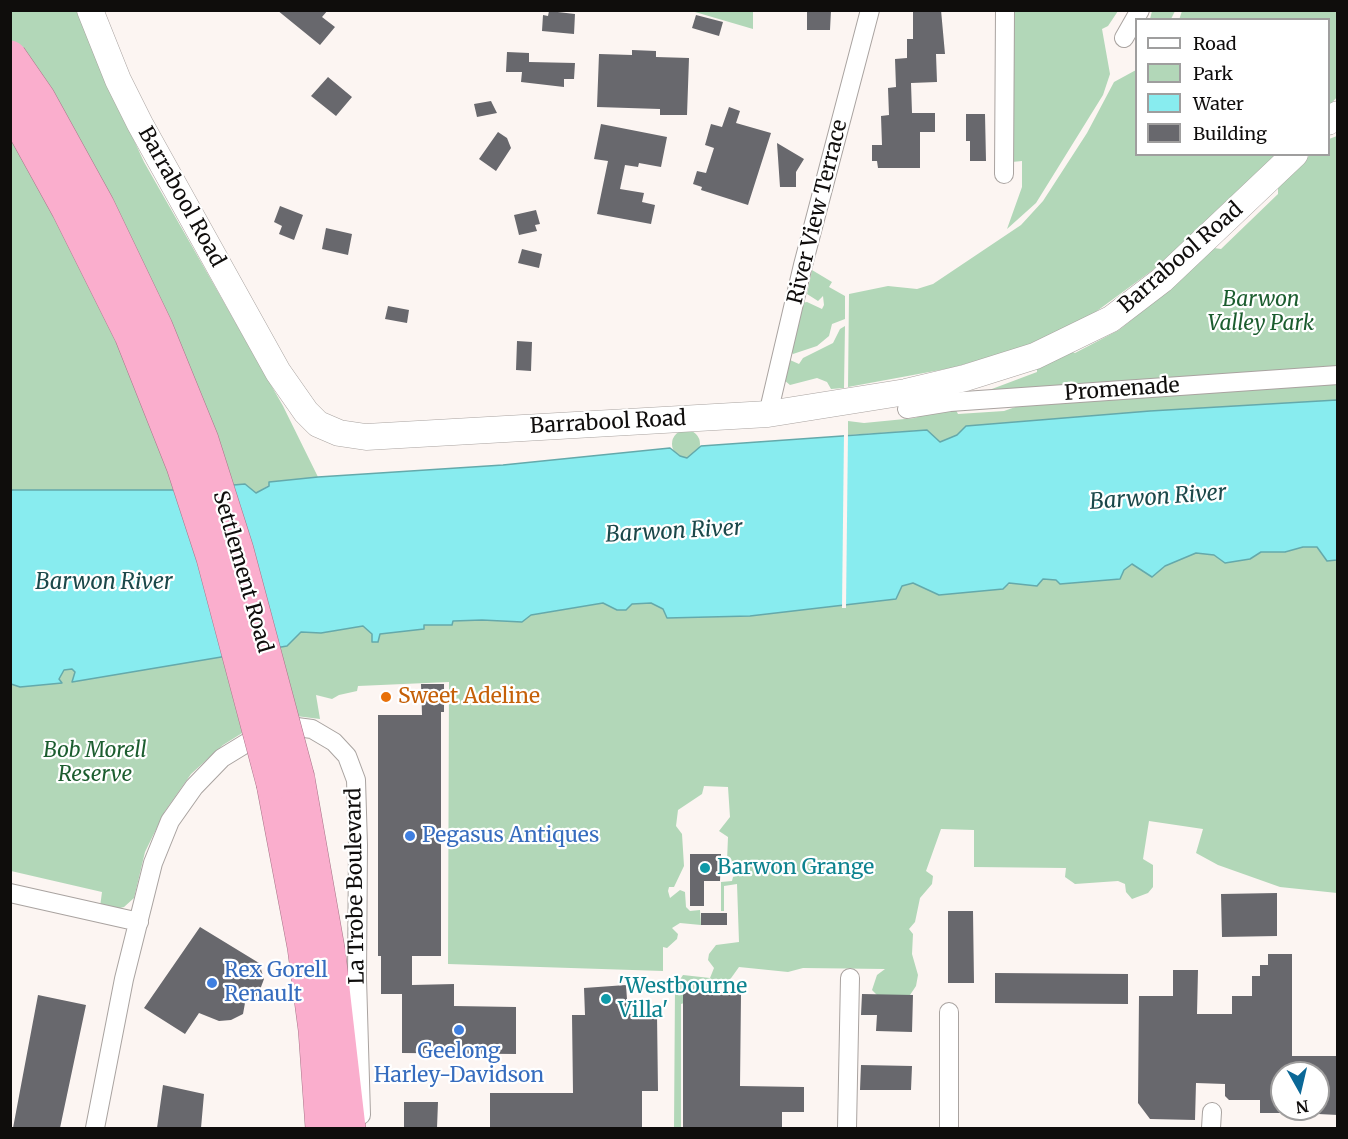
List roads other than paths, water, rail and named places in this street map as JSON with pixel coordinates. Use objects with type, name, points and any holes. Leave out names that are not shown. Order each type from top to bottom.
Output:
[{"type":"highway","name":"Settlement Road","points":[[10,57],[39,99],[98,206],[156,327],[202,441],[249,591],[285,781],[329,954],[349,1128]]},
{"type":"highway","name":"Settlement Road","points":[[10,104],[68,209],[131,335],[183,466],[285,781],[315,1030],[322,1128]]},
{"type":"street","name":"Barrabool Road","points":[[90,10],[118,80],[278,372],[306,412],[318,424],[339,433],[366,437],[768,414],[906,392],[965,378],[1035,356],[1072,340],[1111,319],[1162,280],[1293,156]]},
{"type":"street","name":"River View Terrace","points":[[768,414],[803,265],[870,10]]},
{"type":"street","points":[[1004,174],[1005,10]]},
{"type":"street","points":[[1124,38],[1135,19]]},
{"type":"street","name":"Promenade","points":[[907,410],[950,402],[1338,375]]},
{"type":"street","name":"La Trobe Boulevard","points":[[95,1128],[124,979],[153,863],[165,831],[186,796],[213,766],[243,744],[281,727],[306,727],[334,741],[351,763],[358,793],[357,978],[362,1107],[359,1128]]},
{"type":"street","points":[[10,893],[139,922]]},
{"type":"street","points":[[847,1128],[850,978]]},
{"type":"street","points":[[949,1012],[949,1128]]},
{"type":"water","name":"Barwon River","points":[[1337,400],[1337,560],[1327,561],[1317,547],[1303,547],[1285,552],[1261,552],[1250,559],[1225,563],[1214,555],[1196,553],[1165,566],[1152,577],[1132,564],[1124,570],[1120,579],[1060,584],[1056,580],[1043,579],[1037,586],[1009,583],[1003,589],[939,595],[913,583],[902,586],[896,599],[750,616],[667,618],[663,609],[651,603],[632,604],[626,610],[617,610],[603,603],[531,615],[522,622],[482,620],[453,621],[452,625],[424,625],[424,629],[380,634],[378,642],[372,642],[372,634],[363,626],[321,633],[301,632],[287,646],[72,682],[75,672],[72,669],[64,670],[59,679],[62,683],[20,687],[11,684],[11,490],[175,490],[245,484],[256,493],[269,486],[269,482],[318,477],[503,465],[670,448],[680,456],[687,458],[701,446],[927,430],[940,442],[957,435],[966,426],[1150,411]]},
{"type":"place","name":"Sweet Adeline","points":[[386,697]]},
{"type":"place","name":"Pegasus Antiques","points":[[410,836]]},
{"type":"place","name":"Barwon Grange","points":[[705,868]]},
{"type":"place","name":"Rex Gorell Renault","points":[[212,983]]},
{"type":"place","name":"'Westbourne Villa'","points":[[606,999]]},
{"type":"place","name":"Geelong Harley-Davidson","points":[[459,1030]]},
{"type":"park label","name":"Barwon Valley Park","points":[[1261,312]]},
{"type":"park label","name":"Bob Morell Reserve","points":[[95,763]]}]
